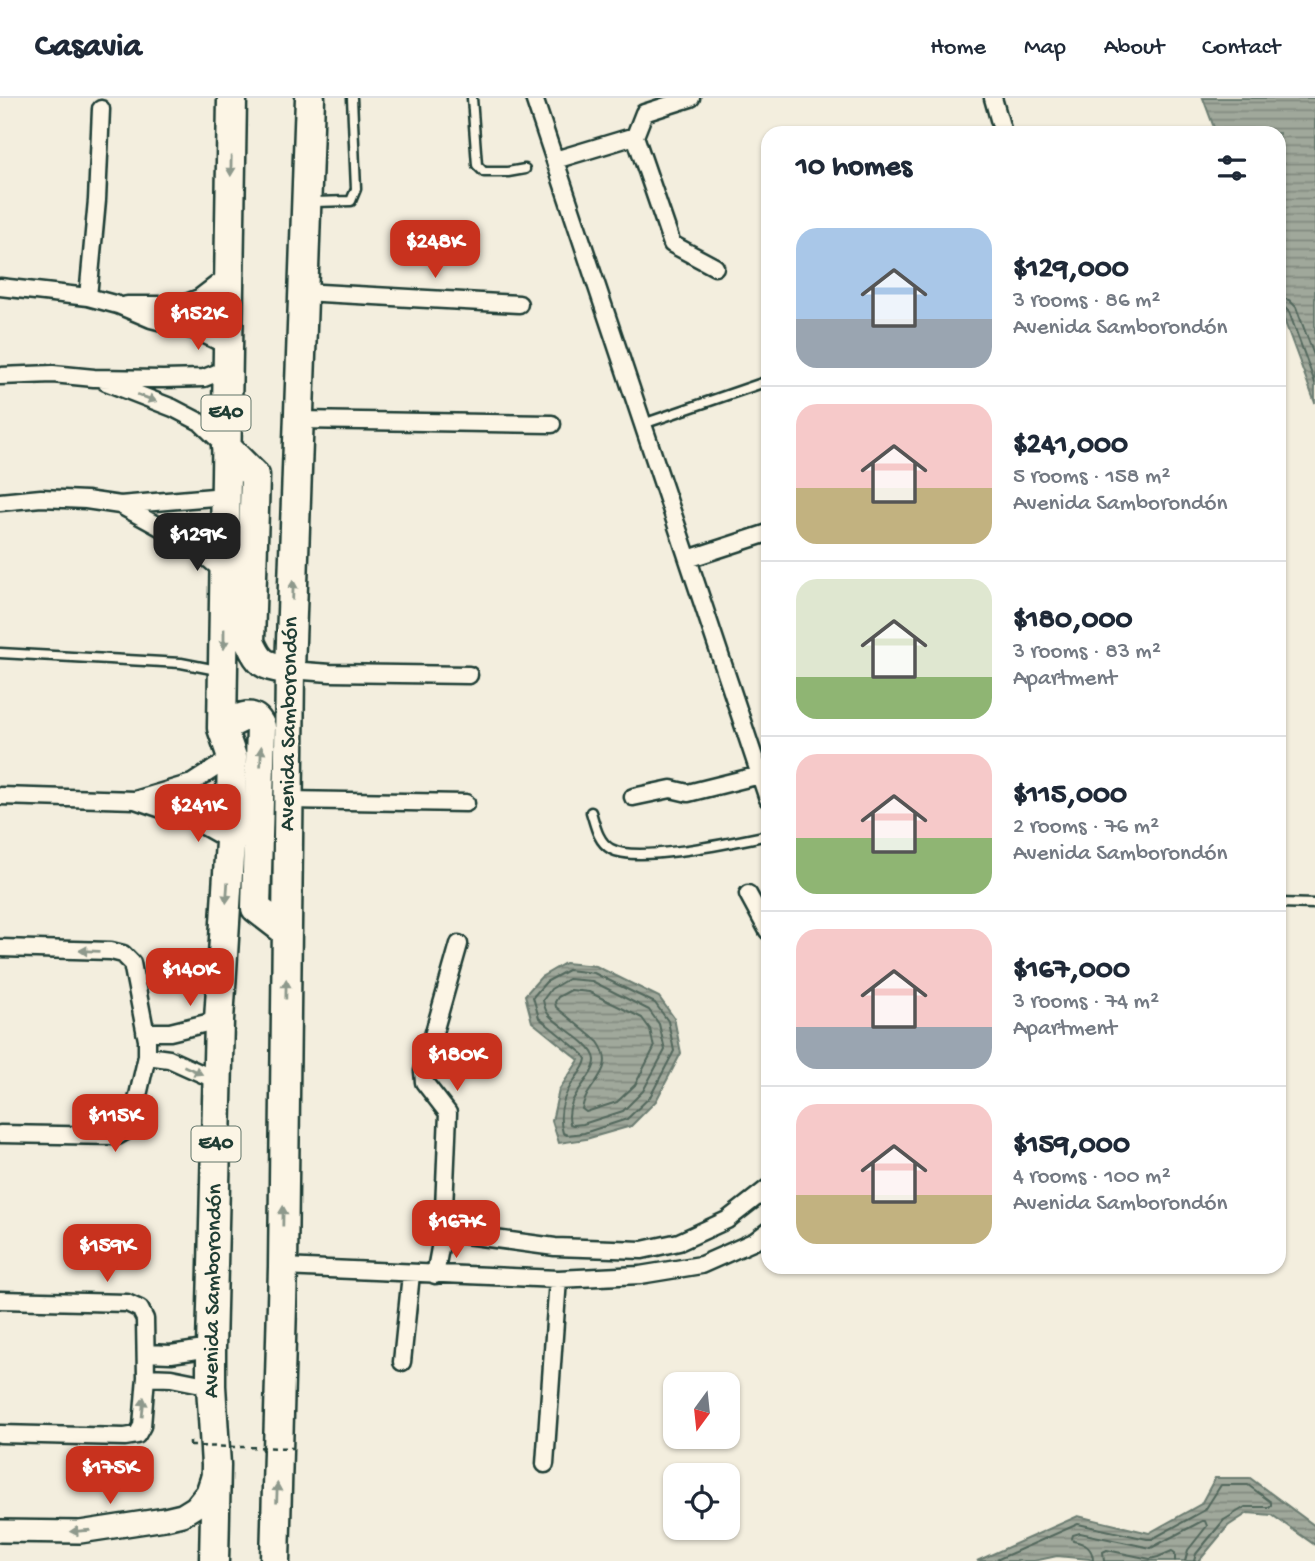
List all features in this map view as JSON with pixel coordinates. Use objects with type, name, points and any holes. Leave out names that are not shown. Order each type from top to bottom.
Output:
[{"type":"highway","name":"Avenida Samborondón","points":[[214,1561],[216,1465],[211,1348],[219,1020],[230,841],[232,757],[222,728],[232,98]]},
{"type":"highway","name":"Avenida Samborondón","points":[[275,1561],[283,1267],[290,670],[310,98]]},
{"type":"highway","points":[[226,447],[255,476],[250,642],[256,656],[265,666],[290,670]]},
{"type":"highway","points":[[222,728],[250,716],[258,720],[261,727],[256,908],[287,932]]},
{"type":"street","points":[[534,98],[688,559],[761,763]]},
{"type":"street","points":[[691,98],[645,113],[635,136],[672,244],[715,268]]},
{"type":"street","points":[[993,98],[1001,126]]},
{"type":"street","points":[[88,296],[97,200],[101,109]]},
{"type":"street","points":[[555,160],[635,136]]},
{"type":"street","points":[[118,305],[181,305],[199,298],[229,275]]},
{"type":"street","points":[[0,288],[88,296],[118,305],[151,319],[197,331],[228,358],[204,378],[93,378],[53,374],[0,376]]},
{"type":"street","points":[[302,292],[519,304]]},
{"type":"street","points":[[93,378],[173,408],[200,422],[226,447]]},
{"type":"street","points":[[299,420],[552,424]]},
{"type":"street","points":[[0,502],[41,498],[120,505],[225,496]]},
{"type":"street","points":[[120,505],[193,546],[224,572]]},
{"type":"street","points":[[688,559],[761,535]]},
{"type":"street","points":[[290,670],[469,675]]},
{"type":"street","points":[[135,800],[192,783],[232,757]]},
{"type":"street","points":[[633,797],[671,789],[688,793],[761,766]]},
{"type":"street","points":[[0,796],[135,800],[191,819],[230,841]]},
{"type":"street","points":[[288,800],[466,803]]},
{"type":"street","points":[[748,894],[761,918]]},
{"type":"street","points":[[435,1275],[443,1232],[448,1113],[424,1082],[423,1071],[459,944]]},
{"type":"street","points":[[0,948],[111,951],[123,954],[132,963],[147,1056],[132,1122],[126,1131],[117,1136],[0,1134]]},
{"type":"street","points":[[145,1032],[170,1032],[219,1020]]},
{"type":"street","points":[[147,1056],[169,1059],[218,1081]]},
{"type":"street","points":[[443,1232],[555,1247],[642,1250],[679,1242],[727,1220],[761,1193]]},
{"type":"street","points":[[283,1267],[558,1279],[640,1275],[701,1265],[761,1236]]},
{"type":"street","points":[[402,1362],[411,1274]]},
{"type":"street","points":[[545,1464],[558,1279]]},
{"type":"street","points":[[0,1300],[127,1303],[140,1309],[145,1319],[146,1353],[142,1426],[138,1435],[0,1434]]},
{"type":"street","points":[[146,1353],[171,1354],[211,1348]]},
{"type":"street","points":[[146,1377],[171,1378],[211,1386]]},
{"type":"street","points":[[0,1531],[80,1532],[182,1516],[195,1507],[206,1492],[216,1465]]},
{"type":"lane","points":[[306,202],[351,201],[356,189],[352,98]]},
{"type":"lane","points":[[472,98],[477,164],[484,172],[526,169]]},
{"type":"lane","points":[[643,424],[761,383]]},
{"type":"lane","points":[[0,653],[181,663],[224,671]]},
{"type":"lane","points":[[591,812],[604,844],[612,850],[634,854],[720,845],[761,836]]},
{"type":"lane","points":[[1286,903],[1315,904]]},
{"type":"path","points":[[190,1446],[292,1448]]},
{"type":"water","points":[[1203,98],[1315,98],[1315,403],[1286,325],[1286,126],[1213,126]]},
{"type":"water","points":[[565,963],[596,966],[659,997],[674,1018],[681,1053],[656,1101],[631,1126],[586,1139],[559,1143],[552,1121],[559,1090],[579,1060],[532,1022],[525,995],[541,977]]},
{"type":"water","points":[[1215,1478],[1250,1478],[1315,1526],[1315,1545],[1272,1515],[1248,1513],[1228,1526],[1199,1561],[1093,1561],[1057,1556],[1034,1561],[977,1561],[1078,1516],[1149,1533],[1201,1504]]}]
